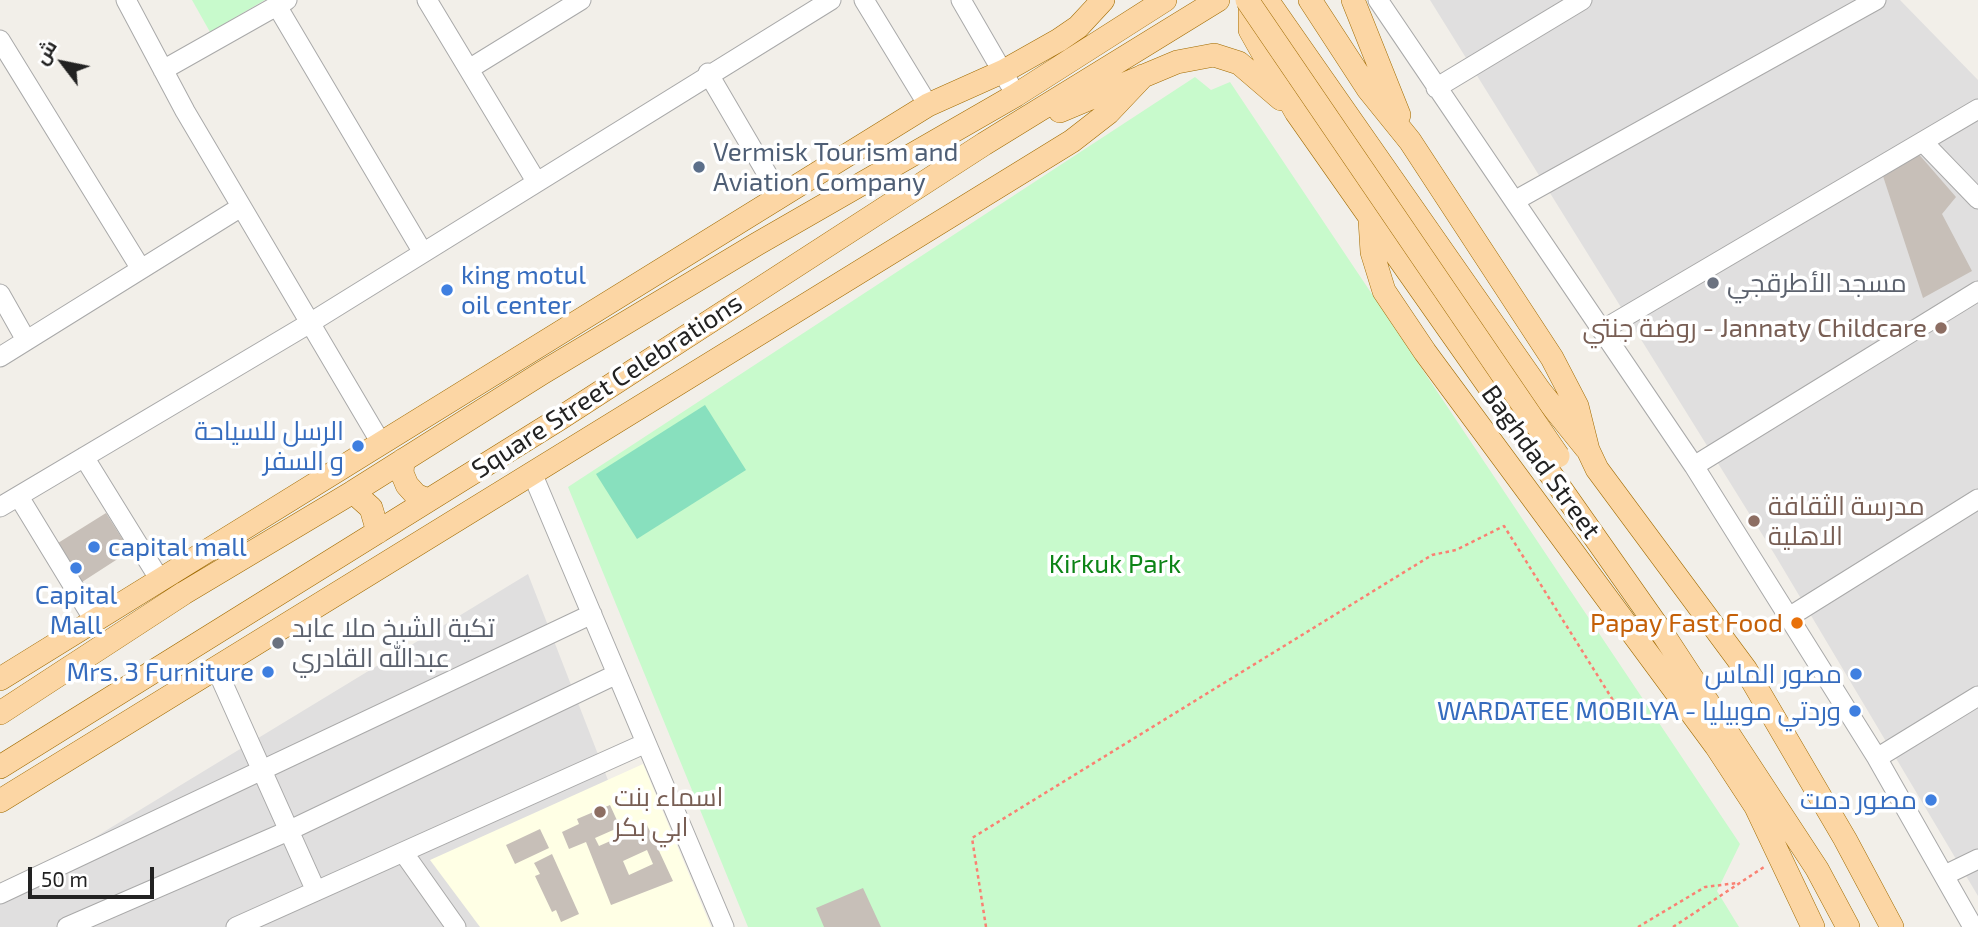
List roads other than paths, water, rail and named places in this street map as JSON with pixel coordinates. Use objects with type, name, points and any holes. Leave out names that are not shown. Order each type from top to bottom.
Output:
[{"type":"main road","points":[[0,679],[928,105],[1003,71],[1078,27],[1102,0]]},
{"type":"main road","name":"Square Street Celebrations","points":[[0,713],[184,593],[353,492],[542,373],[757,244],[1016,95],[1165,0]]},
{"type":"main road","points":[[1247,0],[1558,456],[1577,492],[1589,529]]},
{"type":"main road","points":[[1265,0],[1540,391],[1588,450]]},
{"type":"main road","name":"Baghdad Street","points":[[1265,0],[1250,11],[1250,30],[1296,112],[1645,608],[1817,869],[1848,927]]},
{"type":"main road","name":"Baghdad Street","points":[[1310,0],[1368,89],[1410,141],[1552,358],[1577,406],[1588,450],[1597,469],[1746,670],[1845,839],[1892,927]]},
{"type":"main road","points":[[1353,0],[1410,141]]},
{"type":"main road","name":"Square Street Celebrations","points":[[0,766],[559,419],[984,144],[1215,1]]},
{"type":"main road","points":[[984,144],[1143,76],[1188,59],[1214,55],[1226,58],[1250,71],[1296,112]]},
{"type":"main road","points":[[1,797],[216,668],[1072,141],[1108,113],[1143,76]]},
{"type":"main road","points":[[1370,219],[1372,252],[1384,291],[1425,352],[1716,746],[1756,807],[1813,927]]},
{"type":"main road","points":[[742,220],[757,244]]},
{"type":"main road","points":[[529,352],[542,373]]},
{"type":"main road","points":[[559,419],[575,447]]},
{"type":"main road","points":[[403,460],[402,473],[407,485],[416,495],[428,500]]},
{"type":"main road","points":[[353,492],[371,508],[378,532]]},
{"type":"main road","points":[[1630,631],[1645,608]]},
{"type":"street","points":[[126,0],[241,207],[381,443]]},
{"type":"street","points":[[427,0],[536,181]]},
{"type":"street","points":[[469,69],[581,0]]},
{"type":"street","points":[[0,507],[310,323],[422,251],[831,0]]},
{"type":"street","points":[[864,0],[928,105]]},
{"type":"street","points":[[961,0],[1016,95]]},
{"type":"street","points":[[1378,0],[1604,329],[1694,466],[1877,758],[1973,927]]},
{"type":"street","points":[[1436,88],[1582,0]]},
{"type":"street","points":[[1516,200],[1876,0]]},
{"type":"street","points":[[163,70],[282,3],[422,251]]},
{"type":"street","points":[[0,40],[141,269]]},
{"type":"street","points":[[708,74],[780,196]]},
{"type":"street","points":[[1604,329],[1978,109]]},
{"type":"street","points":[[1923,142],[1978,199]]},
{"type":"street","points":[[0,357],[241,207]]},
{"type":"street","points":[[1694,466],[1978,291]]},
{"type":"street","points":[[0,294],[26,340]]},
{"type":"street","points":[[84,457],[160,580]]},
{"type":"street","points":[[532,473],[724,927]]},
{"type":"street","points":[[19,497],[94,620]]},
{"type":"street","points":[[1789,617],[1978,499]]},
{"type":"street","points":[[0,894],[592,614]]},
{"type":"street","points":[[216,668],[316,891]]},
{"type":"street","points":[[66,927],[289,831],[617,674]]},
{"type":"street","points":[[1877,758],[1978,696]]},
{"type":"street","points":[[236,927],[646,743]]},
{"type":"street","points":[[403,852],[456,927]]},
{"type":"street","points":[[1945,875],[1978,859]]},
{"type":"place","name":"Vermisk Tourism and Aviation Company","points":[[699,167]]},
{"type":"place","name":"مسجد الأطرقجي","points":[[1713,283]]},
{"type":"place","name":"king motul oil center","points":[[447,290]]},
{"type":"place","name":"روضة جنتي - Jannaty Childcare","points":[[1941,328]]},
{"type":"place","name":"الرسل للسياحة و السفر","points":[[358,446]]},
{"type":"place","name":"مدرسة الثقافة الاهلية","points":[[1754,521]]},
{"type":"place","name":"capital mall","points":[[94,547]]},
{"type":"place","name":"Capital Mall","points":[[76,568]]},
{"type":"place","name":"Papay Fast Food","points":[[1797,623]]},
{"type":"place","name":"تكية الشيخ ملا عابد عبدالله القادري","points":[[278,643]]},
{"type":"place","name":"Mrs. 3 Furniture","points":[[268,672]]},
{"type":"place","name":"مصور الماس","points":[[1856,674]]},
{"type":"place","name":"WARDATEE MOBILYA - وردتي موبيليا","points":[[1855,711]]},
{"type":"place","name":"مصور دمت","points":[[1931,800]]},
{"type":"place","name":"اسماء بنت ابي بكر","points":[[600,812]]},
{"type":"park label","name":"Kirkuk Park","points":[[1115,564]]}]
